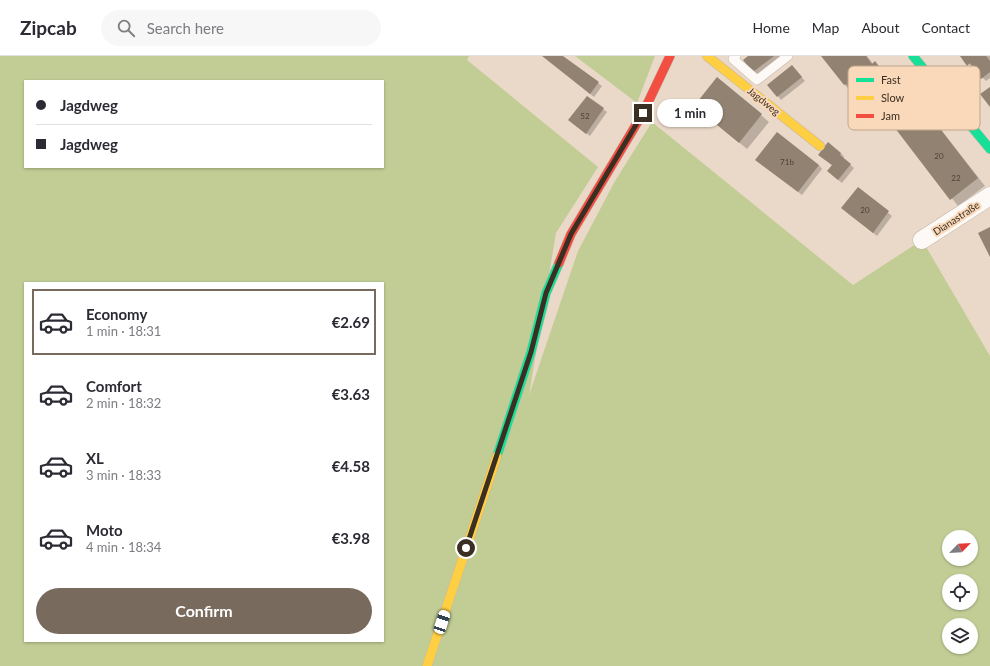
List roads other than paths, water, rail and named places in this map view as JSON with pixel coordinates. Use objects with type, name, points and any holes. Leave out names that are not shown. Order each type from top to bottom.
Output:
[{"type":"street","points":[[427,666],[531,352],[546,293],[571,234],[643,113],[670,56]]},
{"type":"street","name":"Jagdweg","points":[[707,56],[820,146]]},
{"type":"street","points":[[913,56],[921,66]]},
{"type":"street","points":[[974,130],[990,149]]},
{"type":"street","name":"Dianastraße","points":[[922,240],[990,196]]},
{"type":"lane","points":[[736,56],[733,59],[757,80],[788,56]]}]
